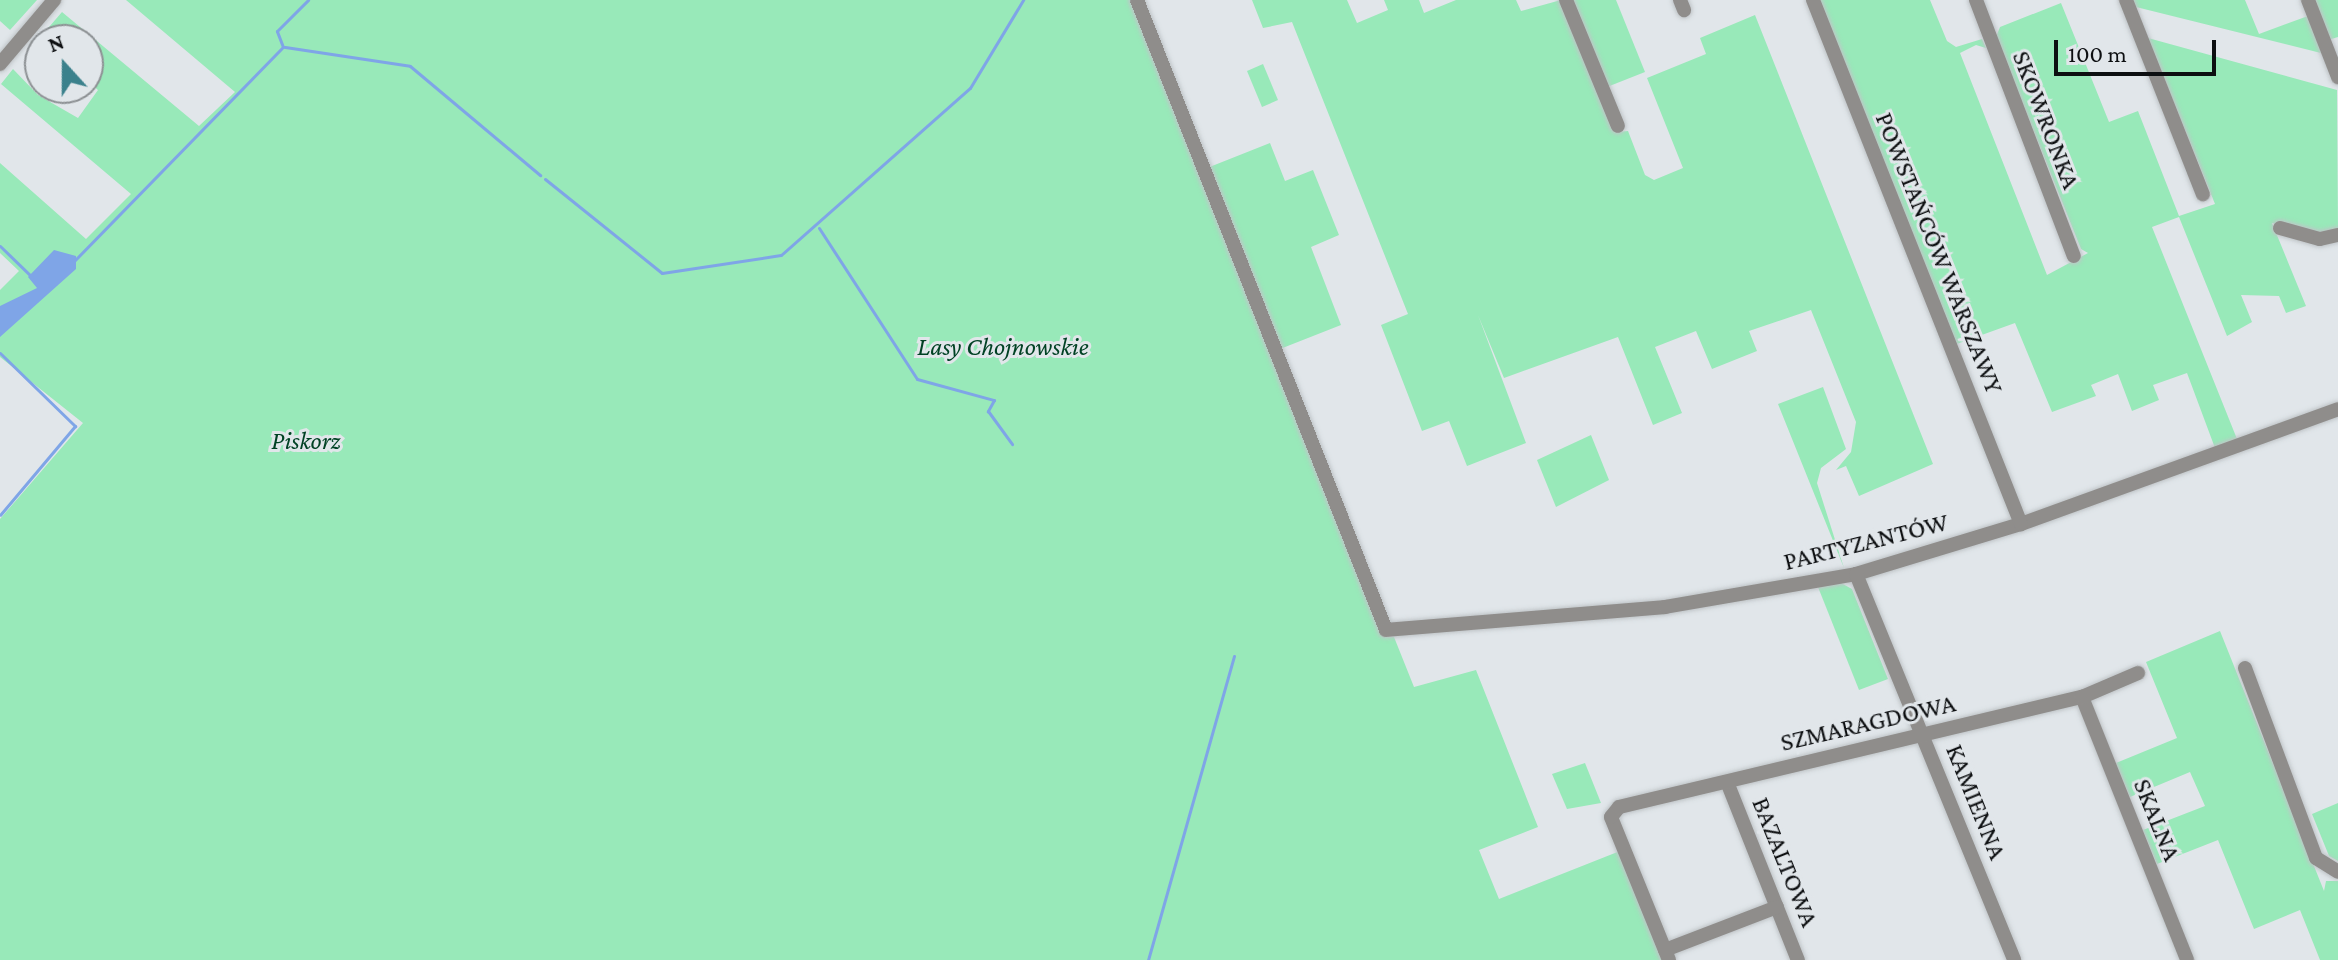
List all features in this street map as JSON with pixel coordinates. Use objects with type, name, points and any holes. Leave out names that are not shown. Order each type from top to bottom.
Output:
[{"type":"street","points":[[0,64],[54,0]]},
{"type":"street","name":"PARTYZANTÓW","points":[[1137,0],[1386,630],[1665,607],[1856,574],[2021,524],[2338,409]]},
{"type":"street","points":[[1566,0],[1618,126]]},
{"type":"street","name":"POWSTAŃCÓW WARSZAWY","points":[[1813,0],[2021,524]]},
{"type":"street","name":"SKOWRONKA","points":[[1976,0],[2074,256]]},
{"type":"street","points":[[2126,0],[2203,194]]},
{"type":"street","points":[[2308,0],[2338,77]]},
{"type":"street","points":[[2280,228],[2320,239],[2338,235]]},
{"type":"street","name":"KAMIENNA","points":[[1856,574],[2014,960]]},
{"type":"street","points":[[2245,668],[2316,858],[2338,872]]},
{"type":"street","name":"SZMARAGDOWA","points":[[1667,955],[1611,817],[1619,807],[2082,697],[2138,673]]},
{"type":"street","name":"SKALNA","points":[[2082,697],[2187,960]]},
{"type":"street","name":"BAZALTOWA","points":[[1727,782],[1798,960]]},
{"type":"street","points":[[1667,955],[1777,907]]},
{"type":"green space","points":[[0,0],[37,0],[10,30],[0,21]]},
{"type":"green space","name":"Lasy Chojnowskie","points":[[126,0],[1132,0],[1386,637],[1394,637],[1414,687],[1476,670],[1538,827],[1479,850],[1499,899],[1620,851],[1663,960],[0,960],[0,519],[83,423],[0,357],[0,290],[19,271],[0,253],[0,163],[86,239],[131,194],[25,104],[54,104],[78,118],[88,104],[104,104],[104,47],[199,126],[235,92]]},
{"type":"green space","points":[[1252,0],[1347,0],[1357,23],[1388,10],[1384,0],[1419,0],[1424,13],[1456,0],[1516,0],[1521,11],[1561,0],[1617,132],[1628,131],[1645,175],[1654,180],[1683,168],[1647,78],[1706,54],[1700,38],[1755,15],[1933,464],[1859,496],[1846,466],[1836,470],[1851,452],[1856,422],[1811,310],[1749,331],[1757,351],[1712,369],[1696,331],[1655,347],[1682,413],[1653,425],[1618,337],[1504,378],[1478,315],[1526,443],[1467,466],[1449,421],[1422,431],[1381,325],[1408,314],[1292,22],[1263,28]]},
{"type":"green space","points":[[1573,0],[1616,0],[1645,72],[1607,87]]},
{"type":"green space","points":[[1817,0],[1930,0],[1947,41],[1956,47],[1982,39],[1986,48],[1976,45],[1960,53],[2047,275],[2088,253],[2081,249],[1996,37],[2000,27],[2061,3],[2109,122],[2138,111],[2179,216],[2215,204],[2148,38],[2337,90],[2338,230],[2320,235],[2272,223],[2306,306],[2286,313],[2279,296],[2241,295],[2252,322],[2227,336],[2179,217],[2152,227],[2237,439],[2215,448],[2187,373],[2153,385],[2159,400],[2132,411],[2118,374],[2091,385],[2096,396],[2052,412],[2015,323],[1954,345]]},
{"type":"green space","points":[[2133,0],[2245,0],[2259,34],[2308,16],[2321,53],[2136,7]]},
{"type":"green space","points":[[2312,0],[2338,0],[2338,37],[2328,40]]},
{"type":"green space","name":"Lasy Chojnowskie","points":[[62,12],[76,24],[52,24]]},
{"type":"green space","points":[[1263,64],[1278,100],[1262,107],[1247,71]]},
{"type":"green space","name":"Lasy Chojnowskie","points":[[13,69],[24,80],[24,103],[1,84]]},
{"type":"green space","points":[[1270,143],[1285,181],[1313,170],[1339,235],[1311,247],[1341,325],[1280,349],[1207,168]]},
{"type":"green space","points":[[1823,387],[1846,449],[1821,468],[1817,483],[1844,568],[1778,404]]},
{"type":"green space","points":[[1591,435],[1609,480],[1556,507],[1537,460]]},
{"type":"green space","points":[[1841,583],[1852,589],[1888,679],[1859,690],[1818,587]]},
{"type":"green space","points":[[2220,631],[2324,891],[2326,881],[2338,881],[2338,960],[2320,960],[2300,910],[2254,929],[2218,840],[2157,864],[2143,830],[2205,806],[2190,772],[2130,797],[2116,763],[2177,738],[2146,662]]},
{"type":"green space","points":[[1585,763],[1601,803],[1567,809],[1552,774]]},
{"type":"green space","points":[[2338,803],[2338,861],[2329,856],[2312,814]]},
{"type":"water","points":[[54,250],[76,256],[76,269],[0,337],[0,306],[37,288],[28,277]]},
{"type":"waterway","points":[[75,260],[283,47],[277,31],[308,0]]},
{"type":"waterway","points":[[545,179],[662,273],[781,255],[970,88],[1023,0]]},
{"type":"waterway","points":[[285,47],[410,66],[540,175]]},
{"type":"waterway","points":[[819,228],[917,379],[994,400],[988,411],[1012,444]]},
{"type":"waterway","points":[[0,246],[32,277]]},
{"type":"waterway","points":[[0,353],[75,426],[0,515]]},
{"type":"waterway","points":[[1148,960],[1234,656]]},
{"type":"park label","name":"Piskorz","points":[[306,441]]}]
